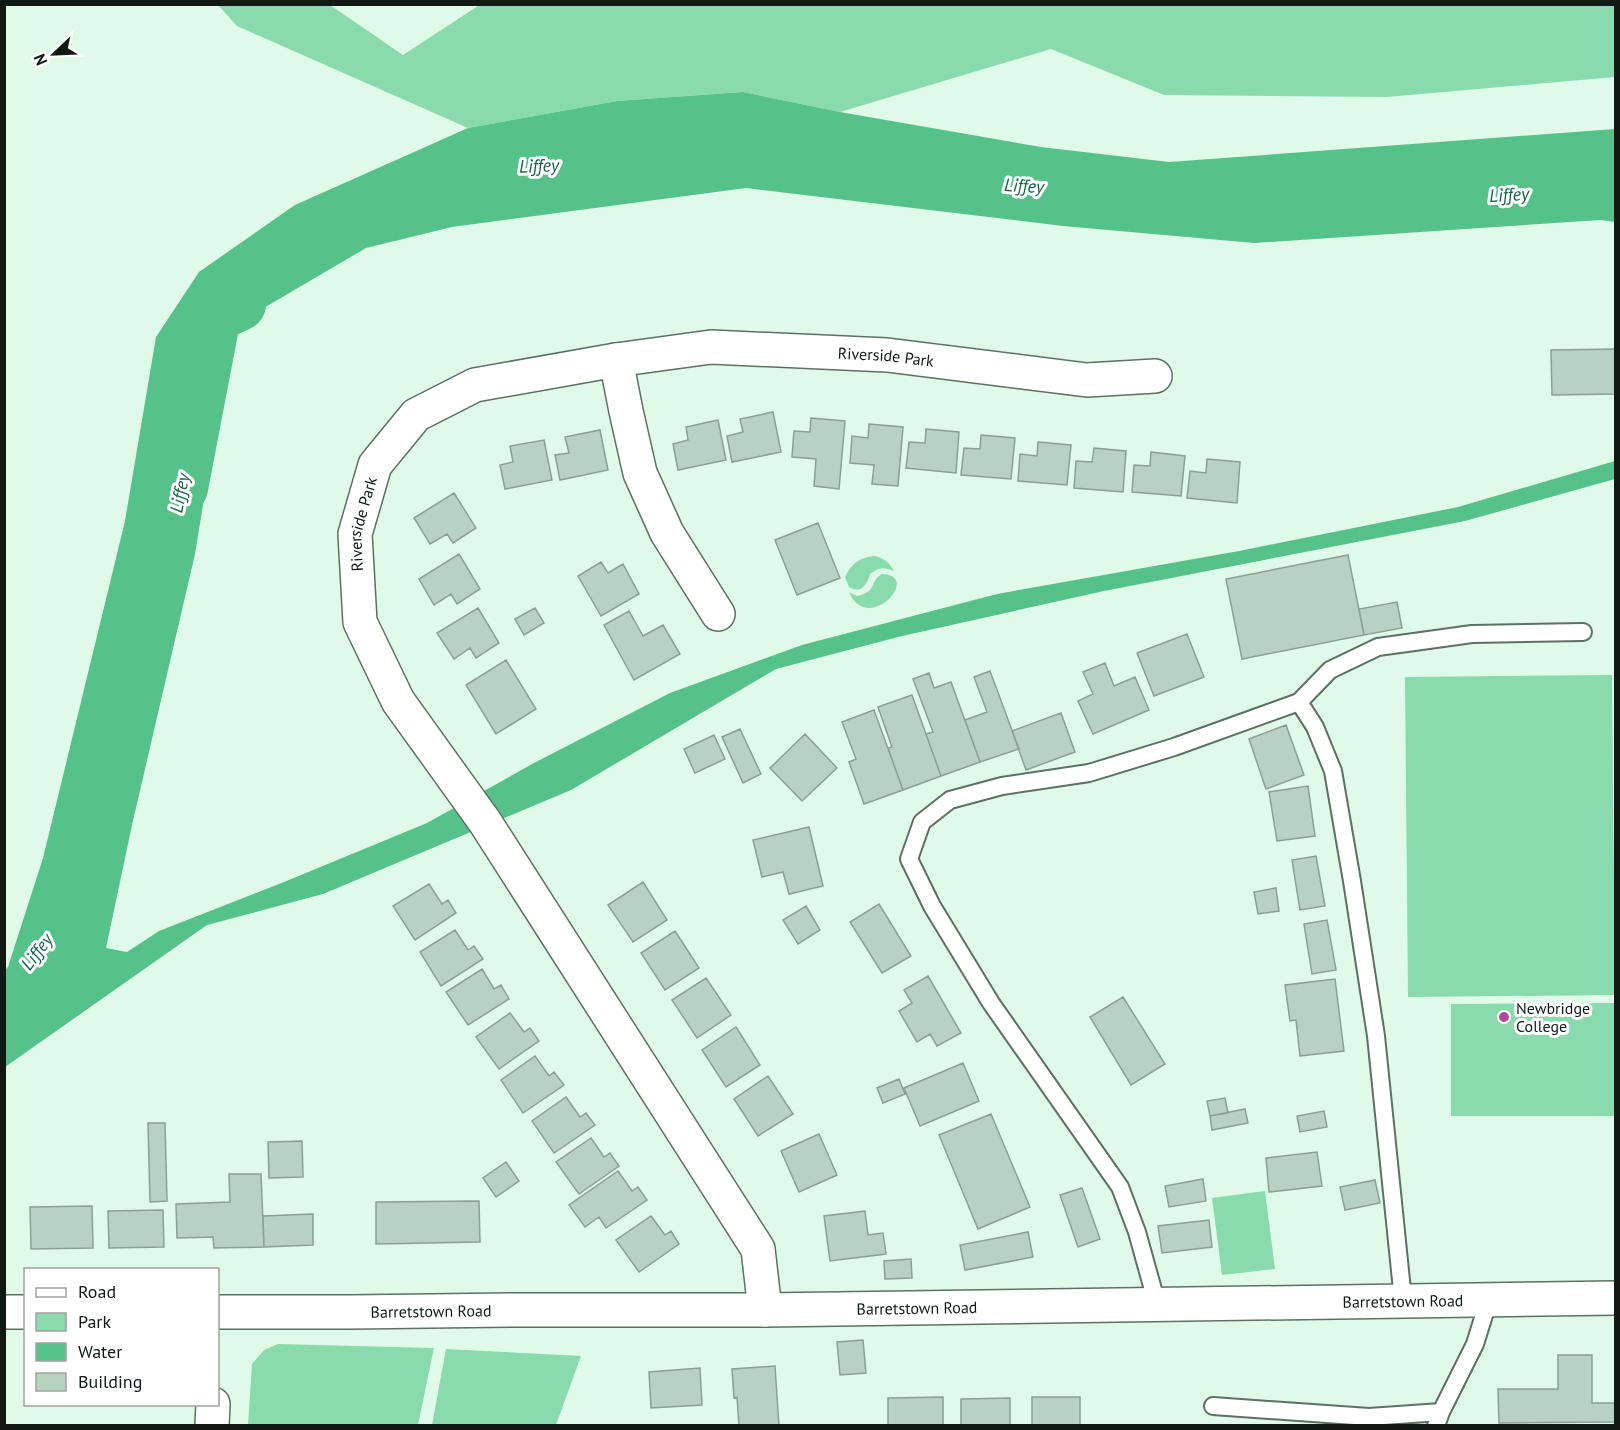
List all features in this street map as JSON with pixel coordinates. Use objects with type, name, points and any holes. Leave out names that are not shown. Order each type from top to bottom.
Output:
[{"type":"street","name":"Riverside Park","points":[[765,1310],[758,1249],[485,822],[398,701],[360,622],[355,534],[375,465],[416,415],[475,385],[616,360],[711,347],[887,355],[1087,380],[1155,376]]},
{"type":"street","points":[[616,360],[640,473],[667,533],[718,614]]},
{"type":"street","name":"Barretstown Road","points":[[219,1312],[765,1310],[1616,1298]]},
{"type":"street","points":[[4,1312],[24,1312]]},
{"type":"street","points":[[212,1425],[213,1406]]},
{"type":"lane","points":[[1156,1304],[1137,1232],[1120,1187],[991,1003],[932,906],[909,859],[922,822],[950,800],[1002,786],[1089,773],[1174,747],[1299,702],[1330,670],[1378,647],[1472,634],[1584,632]]},
{"type":"lane","points":[[1299,702],[1315,728],[1333,771],[1376,1036],[1403,1300]]},
{"type":"lane","points":[[1213,1406],[1369,1417],[1439,1418],[1475,1344],[1489,1299]]},
{"type":"green space","points":[[481,4],[1615,5],[1615,77],[1387,97],[1164,95],[1051,49],[840,112],[743,92],[617,101],[468,128],[237,26],[218,5],[330,5],[403,55]]},
{"type":"green space","points":[[874,556],[886,561],[894,571],[879,569],[870,574],[867,582],[860,589],[849,587],[845,577],[850,568],[860,560]]},
{"type":"green space","points":[[882,574],[893,577],[897,583],[895,592],[879,606],[868,608],[858,604],[849,592],[857,596],[868,592],[875,580]]},
{"type":"green space","points":[[1612,675],[1615,995],[1408,997],[1405,677]]},
{"type":"green space","points":[[1615,1003],[1615,1116],[1451,1116],[1451,1004]]},
{"type":"green space","points":[[1265,1191],[1275,1269],[1222,1275],[1212,1198]]},
{"type":"green space","points":[[278,1344],[434,1348],[418,1425],[248,1425],[252,1364],[264,1350]]},
{"type":"green space","points":[[446,1349],[581,1356],[556,1425],[432,1425]]},
{"type":"water","points":[[743,92],[840,112],[1041,147],[1169,162],[1615,129],[1615,222],[1601,220],[1254,243],[1063,226],[746,188],[452,227],[366,248],[262,309],[192,376],[191,404],[210,462],[195,554],[106,948],[127,952],[159,931],[427,823],[534,763],[670,693],[802,645],[997,594],[1239,551],[1458,507],[1615,461],[1615,479],[1465,521],[1104,591],[902,636],[776,669],[571,790],[323,894],[207,925],[5,1067],[5,970],[8,967],[43,858],[125,521],[156,337],[199,272],[295,205],[468,128],[617,101]]},
{"type":"building","points":[[1616,349],[1616,394],[1552,395],[1551,350]]},
{"type":"building","points":[[773,412],[781,452],[732,462],[727,436],[743,432],[740,419]]},
{"type":"building","points":[[811,418],[845,421],[839,489],[814,486],[816,459],[792,457],[794,431],[810,432]]},
{"type":"building","points":[[718,420],[726,460],[678,470],[673,444],[688,440],[686,427]]},
{"type":"building","points":[[869,424],[903,427],[898,486],[872,484],[874,465],[850,463],[852,436],[868,438]]},
{"type":"building","points":[[926,429],[959,432],[956,473],[906,468],[909,442],[925,443]]},
{"type":"building","points":[[600,430],[608,470],[560,480],[555,455],[569,453],[565,437]]},
{"type":"building","points":[[981,435],[1015,438],[1011,479],[961,475],[964,448],[980,449]]},
{"type":"building","points":[[544,440],[552,480],[505,489],[500,465],[513,462],[510,446]]},
{"type":"building","points":[[1038,442],[1071,445],[1067,485],[1018,481],[1020,454],[1037,456]]},
{"type":"building","points":[[1094,448],[1126,451],[1123,492],[1074,488],[1076,461],[1092,462]]},
{"type":"building","points":[[1151,452],[1185,456],[1181,496],[1132,492],[1134,465],[1150,466]]},
{"type":"building","points":[[1207,459],[1240,462],[1237,503],[1187,498],[1190,471],[1206,473]]},
{"type":"building","points":[[454,493],[476,528],[453,543],[447,534],[430,544],[414,518]]},
{"type":"building","points":[[818,523],[840,578],[797,595],[775,540]]},
{"type":"building","points":[[459,554],[480,589],[457,604],[451,594],[434,605],[419,579]]},
{"type":"building","points":[[1348,555],[1364,635],[1242,659],[1226,579]]},
{"type":"building","points":[[601,562],[608,573],[623,564],[639,594],[601,616],[578,576]]},
{"type":"building","points":[[1397,602],[1402,628],[1364,635],[1359,609]]},
{"type":"building","points":[[478,608],[499,643],[476,658],[470,648],[454,659],[437,633]]},
{"type":"building","points":[[535,608],[544,623],[524,635],[515,619]]},
{"type":"building","points":[[629,611],[643,636],[663,625],[680,654],[634,680],[604,625]]},
{"type":"building","points":[[1187,634],[1204,677],[1154,696],[1137,653]]},
{"type":"building","points":[[506,660],[536,709],[496,734],[466,685]]},
{"type":"building","points":[[1105,663],[1114,686],[1135,677],[1149,710],[1093,734],[1078,701],[1093,694],[1083,672]]},
{"type":"building","points":[[990,671],[1019,749],[980,762],[965,720],[987,712],[974,677]]},
{"type":"building","points":[[929,673],[934,688],[951,682],[980,762],[941,776],[926,734],[933,732],[913,679]]},
{"type":"building","points":[[912,695],[941,776],[903,790],[888,748],[892,747],[878,707]]},
{"type":"building","points":[[874,710],[903,790],[864,804],[849,762],[856,759],[842,722]]},
{"type":"building","points":[[1061,713],[1075,752],[1026,770],[1012,731]]},
{"type":"building","points":[[1286,725],[1304,775],[1266,789],[1249,739]]},
{"type":"building","points":[[740,729],[761,774],[743,783],[722,737]]},
{"type":"building","points":[[805,734],[837,768],[802,801],[770,768]]},
{"type":"building","points":[[714,735],[725,759],[695,773],[684,749]]},
{"type":"building","points":[[1308,786],[1315,836],[1277,841],[1269,792]]},
{"type":"building","points":[[809,827],[823,886],[789,894],[783,872],[762,877],[753,840]]},
{"type":"building","points":[[1316,856],[1325,906],[1300,910],[1292,860]]},
{"type":"building","points":[[643,882],[667,920],[633,942],[608,905]]},
{"type":"building","points":[[429,884],[442,904],[448,900],[456,913],[415,940],[393,906]]},
{"type":"building","points":[[1276,888],[1279,911],[1258,914],[1254,892]]},
{"type":"building","points":[[879,904],[911,956],[882,973],[850,922]]},
{"type":"building","points":[[806,906],[820,930],[798,944],[783,920]]},
{"type":"building","points":[[1327,920],[1336,970],[1312,974],[1304,924]]},
{"type":"building","points":[[455,930],[468,950],[474,946],[483,959],[441,986],[420,952]]},
{"type":"building","points":[[675,931],[699,968],[665,990],[641,953]]},
{"type":"building","points":[[482,969],[494,989],[501,985],[509,999],[468,1025],[446,992]]},
{"type":"building","points":[[928,976],[961,1033],[937,1046],[930,1034],[917,1042],[899,1011],[912,1003],[904,990]]},
{"type":"building","points":[[706,978],[731,1015],[697,1038],[672,1000]]},
{"type":"building","points":[[1335,979],[1344,1051],[1300,1056],[1296,1020],[1290,1021],[1285,985]]},
{"type":"building","points":[[1123,997],[1165,1064],[1131,1085],[1090,1017]]},
{"type":"building","points":[[510,1013],[524,1032],[530,1028],[539,1041],[499,1069],[476,1037]]},
{"type":"building","points":[[736,1027],[760,1065],[726,1087],[702,1050]]},
{"type":"building","points":[[535,1056],[549,1076],[554,1072],[564,1085],[523,1113],[501,1080]]},
{"type":"building","points":[[963,1063],[979,1101],[920,1126],[904,1088]]},
{"type":"building","points":[[768,1076],[793,1114],[758,1136],[734,1099]]},
{"type":"building","points":[[899,1079],[905,1094],[883,1103],[877,1088]]},
{"type":"building","points":[[566,1097],[580,1117],[586,1113],[595,1125],[554,1153],[532,1121]]},
{"type":"building","points":[[1225,1098],[1228,1113],[1210,1116],[1207,1101]]},
{"type":"building","points":[[1245,1109],[1248,1123],[1212,1130],[1210,1116]]},
{"type":"building","points":[[1324,1111],[1327,1127],[1300,1132],[1297,1116]]},
{"type":"building","points":[[991,1114],[1030,1207],[978,1229],[939,1135]]},
{"type":"building","points":[[148,1123],[165,1123],[167,1201],[150,1202]]},
{"type":"building","points":[[819,1134],[837,1175],[799,1192],[781,1151]]},
{"type":"building","points":[[591,1138],[604,1157],[610,1153],[619,1166],[579,1194],[556,1162]]},
{"type":"building","points":[[302,1141],[303,1177],[269,1178],[268,1142]]},
{"type":"building","points":[[1317,1152],[1322,1186],[1269,1192],[1266,1158]]},
{"type":"building","points":[[506,1162],[519,1181],[496,1197],[483,1178]]},
{"type":"building","points":[[618,1171],[632,1191],[638,1187],[647,1200],[606,1228],[599,1217],[585,1227],[569,1205]]},
{"type":"building","points":[[229,1174],[261,1174],[264,1247],[214,1248],[213,1237],[177,1238],[176,1204],[230,1202]]},
{"type":"building","points":[[1203,1179],[1206,1201],[1169,1207],[1165,1186]]},
{"type":"building","points":[[1375,1180],[1380,1203],[1345,1210],[1340,1187]]},
{"type":"building","points":[[1082,1188],[1100,1239],[1078,1247],[1060,1195]]},
{"type":"building","points":[[479,1201],[480,1242],[376,1244],[376,1202]]},
{"type":"building","points":[[92,1206],[93,1248],[31,1249],[30,1207]]},
{"type":"building","points":[[163,1210],[164,1247],[109,1248],[108,1211]]},
{"type":"building","points":[[865,1211],[868,1235],[883,1233],[886,1254],[830,1261],[824,1216]]},
{"type":"building","points":[[313,1214],[313,1245],[264,1247],[263,1216]]},
{"type":"building","points":[[651,1216],[665,1235],[671,1231],[679,1244],[639,1272],[616,1240]]},
{"type":"building","points":[[1209,1220],[1212,1247],[1162,1253],[1158,1226]]},
{"type":"building","points":[[1028,1232],[1033,1257],[965,1270],[960,1245]]},
{"type":"building","points":[[911,1259],[912,1278],[885,1279],[884,1261]]},
{"type":"building","points":[[863,1340],[866,1373],[840,1375],[837,1342]]},
{"type":"building","points":[[1558,1355],[1592,1355],[1592,1403],[1616,1403],[1616,1422],[1499,1423],[1498,1389],[1558,1389]]},
{"type":"building","points":[[775,1366],[779,1426],[739,1426],[732,1369]]},
{"type":"building","points":[[700,1368],[702,1405],[651,1408],[649,1372]]},
{"type":"building","points":[[943,1397],[943,1426],[888,1426],[888,1398]]},
{"type":"building","points":[[1032,1397],[1080,1397],[1080,1426],[1032,1426]]},
{"type":"building","points":[[1010,1398],[1010,1426],[961,1426],[961,1399]]},
{"type":"waterway","name":"Liffey","points":[[181,488],[214,316],[239,304]]},
{"type":"place","name":"Newbridge College","points":[[1504,1017]]}]
